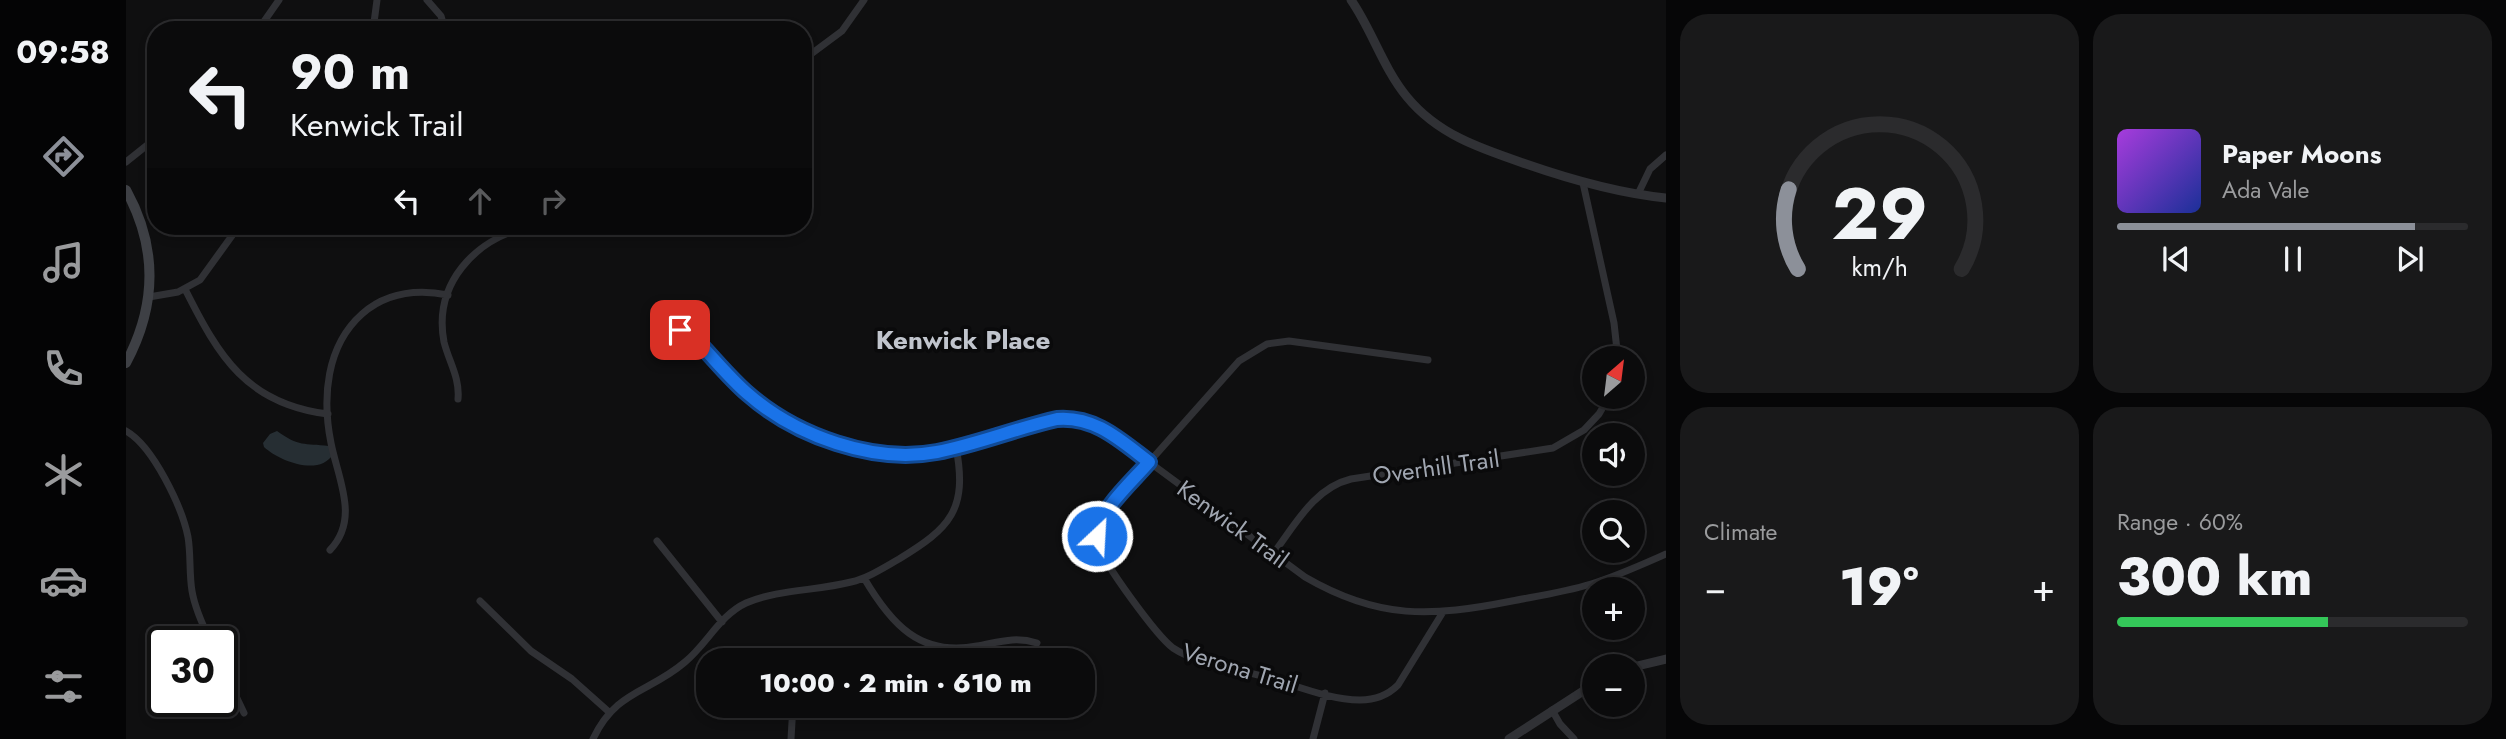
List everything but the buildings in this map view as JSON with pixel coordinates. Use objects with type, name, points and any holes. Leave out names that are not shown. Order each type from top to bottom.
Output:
[{"type":"main road","points":[[126,190],[138,214],[147,243],[149,263],[149,297],[142,330],[126,363]]},
{"type":"street","points":[[264,21],[279,0]]},
{"type":"street","points":[[374,21],[377,0]]},
{"type":"street","points":[[427,0],[442,21]]},
{"type":"street","points":[[812,53],[842,31],[864,0]]},
{"type":"street","points":[[1351,0],[1397,83],[1426,117],[1453,135],[1479,147],[1583,183],[1666,198]]},
{"type":"street","points":[[126,162],[147,145]]},
{"type":"street","points":[[1638,194],[1650,169],[1666,155]]},
{"type":"street","points":[[1583,183],[1617,346]]},
{"type":"street","points":[[149,297],[185,289],[207,274],[233,235]]},
{"type":"street","points":[[458,399],[457,377],[443,333],[448,295],[458,272],[472,254],[494,239],[505,235]]},
{"type":"street","points":[[185,289],[226,359],[250,386],[286,406],[328,414]]},
{"type":"street","points":[[330,550],[344,528],[346,507],[332,446],[328,414],[328,385],[333,358],[342,336],[355,320],[377,304],[400,294],[429,292],[448,295]]},
{"type":"street","name":"Kenwick Trail","points":[[680,330],[688,332],[732,379],[761,405],[793,424],[864,452],[900,455],[936,452],[1046,421],[1086,421],[1107,431],[1273,554],[1322,586],[1358,601],[1395,610],[1443,612],[1487,607],[1588,585],[1666,554]]},
{"type":"street","name":"Verona Trail","points":[[1428,360],[1303,342],[1267,344],[1239,361],[1149,462],[1104,513],[1098,525],[1097,536],[1107,562],[1147,618],[1168,643],[1181,652],[1345,699],[1380,698],[1392,691],[1419,654],[1443,612]]},
{"type":"street","name":"Overhill Trail","points":[[1273,554],[1312,501],[1335,484],[1351,479],[1553,448],[1584,430],[1601,410]]},
{"type":"street","points":[[126,431],[147,448],[180,510],[188,540],[191,590],[204,626]]},
{"type":"street","points":[[593,739],[609,712],[627,697],[684,663],[735,609],[754,600],[850,583],[864,578],[928,541],[944,526],[955,506],[960,484],[956,447]]},
{"type":"street","points":[[657,541],[722,622]]},
{"type":"street","points":[[864,578],[905,630],[929,645],[956,649],[1018,639],[1037,643]]},
{"type":"street","points":[[480,601],[531,651],[572,679],[609,712]]},
{"type":"street","points":[[1645,664],[1666,659]]},
{"type":"street","points":[[1509,739],[1582,691]]},
{"type":"street","points":[[1313,739],[1325,694]]},
{"type":"street","points":[[238,700],[244,713]]},
{"type":"street","points":[[1552,710],[1574,739]]},
{"type":"street","points":[[791,739],[792,718]]},
{"type":"shaded area","points":[[277,431],[297,442],[329,446],[333,454],[319,465],[309,466],[279,457],[264,447],[263,443],[270,434]]},
{"type":"district","name":"Kenwick Place","points":[[963,340]]},
{"type":"route","points":[[680,330],[688,332],[732,379],[761,405],[793,424],[864,452],[900,455],[936,452],[1057,419],[1076,419],[1099,426],[1149,462],[1104,513],[1098,525],[1097,536]]}]
